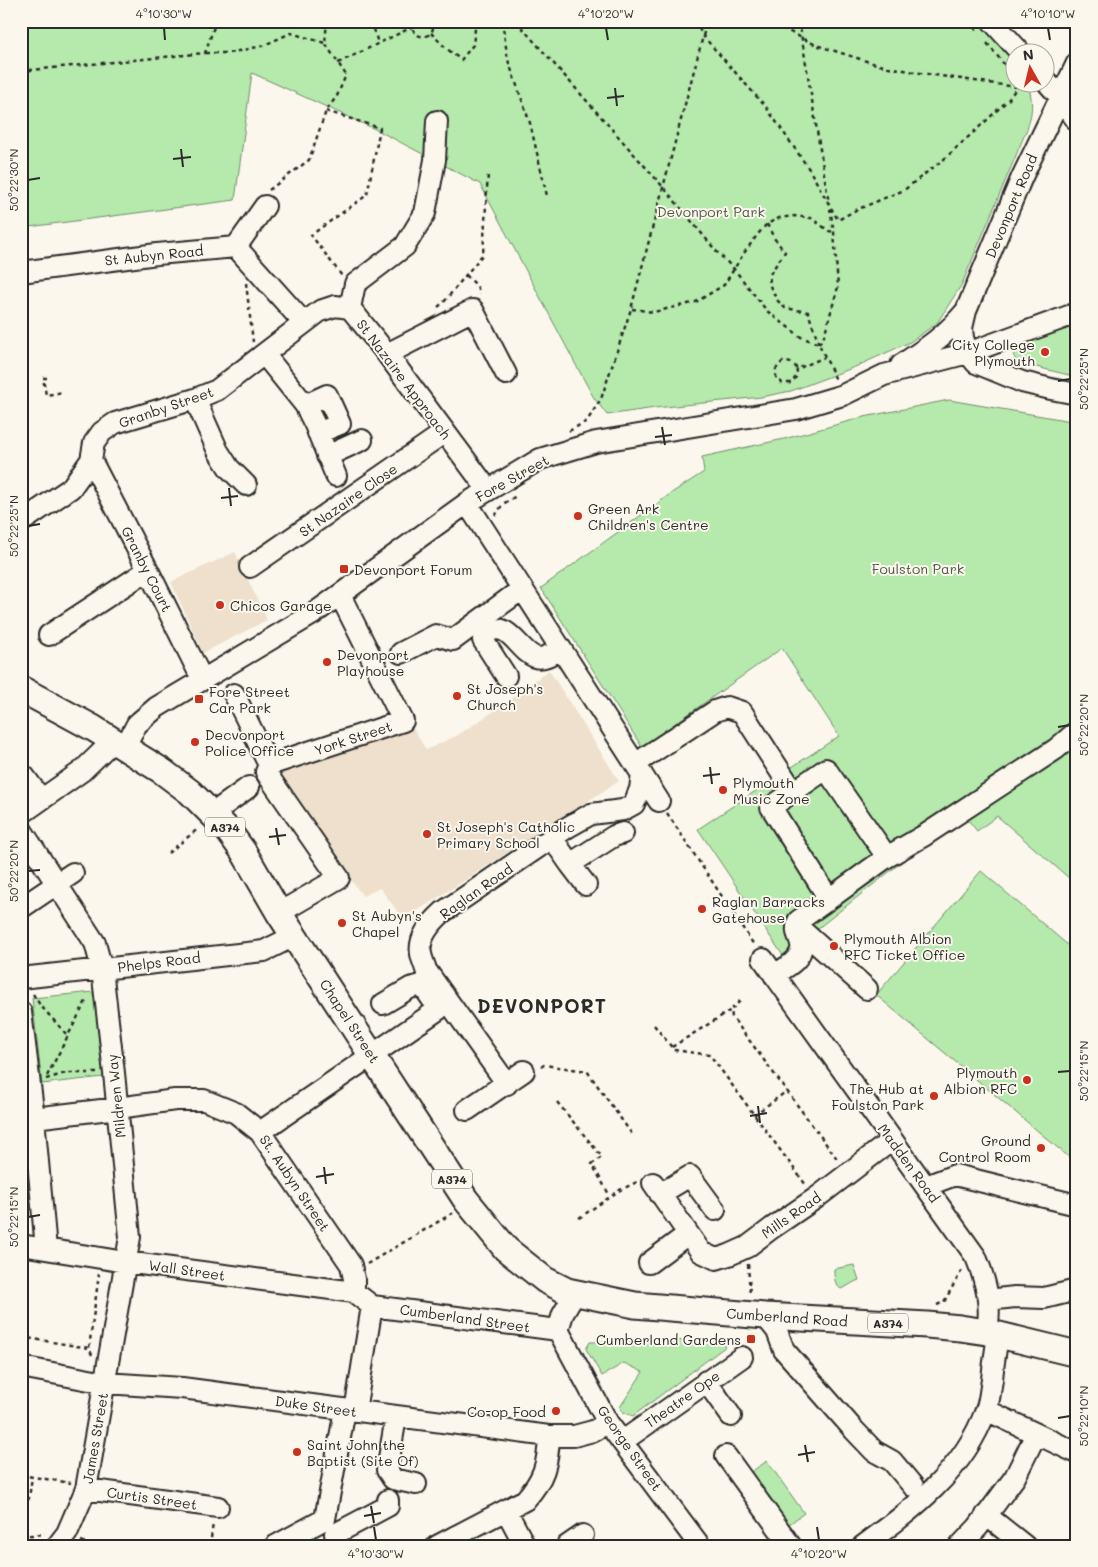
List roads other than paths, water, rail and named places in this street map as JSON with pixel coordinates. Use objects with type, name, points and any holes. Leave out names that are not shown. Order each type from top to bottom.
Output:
[{"type":"main road","name":"A374","points":[[21,689],[119,744]]},
{"type":"main road","name":"Chapel Street","points":[[119,744],[162,771],[190,792],[227,829],[243,851],[279,913],[469,1204],[506,1249],[526,1266],[556,1286],[567,1291],[576,1292]]},
{"type":"main road","name":"Cumberland Road","points":[[576,1292],[635,1305],[757,1316],[927,1325],[992,1333]]},
{"type":"main road","name":"A374","points":[[992,1333],[1077,1354]]},
{"type":"street","points":[[986,28],[1006,42]]},
{"type":"street","name":"Devonport Road","points":[[968,354],[962,328],[966,311],[1022,177],[1077,63]]},
{"type":"street","points":[[1056,92],[1077,121]]},
{"type":"street","points":[[352,300],[355,284],[405,246],[425,214],[435,160],[437,121]]},
{"type":"street","points":[[265,206],[236,247],[304,322]]},
{"type":"street","name":"St Aubyn Road","points":[[21,272],[157,254],[236,247]]},
{"type":"street","name":"St Nazaire Approach","points":[[304,322],[320,311],[352,300],[387,354],[488,490]]},
{"type":"street","points":[[387,354],[473,310],[506,374]]},
{"type":"street","points":[[884,375],[931,346],[966,311]]},
{"type":"street","name":"Fore Street","points":[[21,814],[119,744],[137,724],[157,707],[313,614],[467,503],[540,459],[596,442],[796,409],[843,394],[884,375],[968,354],[1077,313]]},
{"type":"street","name":"Granby Street","points":[[21,522],[71,488],[91,460],[94,443],[102,432],[115,423],[195,399],[217,390],[304,322]]},
{"type":"street","points":[[968,354],[976,363],[1013,378],[1077,394]]},
{"type":"street","points":[[260,357],[304,405],[336,476]]},
{"type":"street","points":[[195,399],[218,452],[228,468],[246,485]]},
{"type":"street","name":"St Nazaire Close","points":[[250,567],[445,432]]},
{"type":"street","points":[[327,456],[362,440]]},
{"type":"street","name":"Granby Court","points":[[91,460],[202,679]]},
{"type":"street","points":[[467,503],[659,801]]},
{"type":"street","points":[[49,635],[64,616],[148,570]]},
{"type":"street","points":[[401,653],[436,636],[453,640],[522,589]]},
{"type":"street","name":"York Street","points":[[269,765],[403,722],[340,595]]},
{"type":"street","points":[[506,676],[482,640],[492,630],[498,629],[507,633],[529,654],[536,658],[546,657],[560,649]]},
{"type":"street","points":[[234,694],[269,765],[266,772],[339,878],[279,913]]},
{"type":"street","points":[[638,769],[715,711],[727,707],[742,712],[793,791]]},
{"type":"street","points":[[774,975],[793,962],[800,953],[801,945],[796,932],[798,921],[887,858],[1056,749],[1077,732]]},
{"type":"street","name":"Raglan Road","points":[[507,1084],[426,970],[421,954],[423,937],[430,925],[443,912],[552,838],[591,814],[623,810],[634,804],[640,789],[638,769]]},
{"type":"street","points":[[829,899],[770,807],[826,769],[887,858]]},
{"type":"street","points":[[24,776],[41,799]]},
{"type":"street","points":[[213,815],[249,786]]},
{"type":"street","name":"Mildren Way","points":[[21,829],[65,878],[95,943],[102,969],[118,1108],[130,1238],[105,1383]]},
{"type":"street","points":[[570,864],[614,836],[623,833]]},
{"type":"street","points":[[552,838],[586,885]]},
{"type":"street","points":[[21,908],[65,878]]},
{"type":"street","points":[[797,926],[867,990]]},
{"type":"street","name":"Phelps Road","points":[[27,986],[102,969],[264,951],[294,936]]},
{"type":"street","name":"Madden Road","points":[[763,959],[972,1251],[984,1278],[992,1333],[990,1396],[986,1410],[967,1449],[936,1488],[875,1542]]},
{"type":"street","points":[[260,1132],[439,1010],[422,985],[410,988],[383,1004]]},
{"type":"street","points":[[21,1012],[37,1081],[34,1118],[46,1249]]},
{"type":"street","points":[[467,1110],[524,1071]]},
{"type":"street","name":"St. Aubyn Street","points":[[34,1118],[175,1100],[204,1100],[236,1113],[260,1132],[346,1246],[353,1282],[372,1306]]},
{"type":"street","name":"Mills Road","points":[[715,1210],[690,1176],[656,1188],[701,1252],[716,1259],[747,1247],[816,1198],[892,1140]]},
{"type":"street","points":[[926,1186],[942,1178],[955,1175],[1071,1199]]},
{"type":"street","points":[[649,1263],[688,1234]]},
{"type":"street","name":"Wall Street","points":[[21,1244],[125,1262],[353,1282]]},
{"type":"street","points":[[988,1300],[1015,1297],[1044,1298],[1077,1290]]},
{"type":"street","points":[[558,1330],[563,1314],[576,1292]]},
{"type":"street","points":[[334,1533],[350,1410],[372,1306]]},
{"type":"street","name":"Cumberland Street","points":[[372,1306],[558,1330]]},
{"type":"street","points":[[757,1316],[777,1331],[784,1350],[854,1430],[874,1451],[892,1461],[913,1486]]},
{"type":"street","name":"George Street","points":[[558,1330],[608,1423],[694,1544]]},
{"type":"street","name":"Theatre Ope","points":[[622,1441],[742,1357]]},
{"type":"street","name":"Duke Street","points":[[21,1368],[105,1383],[182,1388],[549,1436],[574,1436],[608,1423]]},
{"type":"street","points":[[706,1381],[731,1416]]},
{"type":"street","name":"James Street","points":[[58,1546],[67,1533],[87,1487],[105,1383]]},
{"type":"street","points":[[986,1410],[1077,1453]]},
{"type":"street","points":[[396,1417],[388,1470],[393,1479],[416,1484]]},
{"type":"street","points":[[960,1546],[978,1527],[1015,1477],[1036,1434]]},
{"type":"street","points":[[437,1546],[526,1500],[536,1488],[548,1460],[549,1436]]},
{"type":"street","points":[[726,1456],[790,1546]]},
{"type":"street","name":"Curtis Street","points":[[87,1487],[216,1506]]},
{"type":"street","points":[[275,1546],[334,1533],[388,1506],[388,1500]]},
{"type":"street","points":[[506,1510],[525,1546]]},
{"type":"street","points":[[986,1515],[1025,1546]]},
{"type":"place","name":"City College Plymouth","points":[[1045,352]]},
{"type":"place","name":"Green Ark Children's Centre","points":[[578,516]]},
{"type":"place","name":"Devonport Forum","points":[[344,569]]},
{"type":"place","name":"Chicos Garage","points":[[220,605]]},
{"type":"place","name":"Devonport Playhouse","points":[[327,662]]},
{"type":"place","name":"St Joseph's Church","points":[[457,696]]},
{"type":"place","name":"Fore Street Car Park","points":[[199,699]]},
{"type":"place","name":"Decvonport Police Office","points":[[195,742]]},
{"type":"place","name":"Plymouth Music Zone","points":[[723,790]]},
{"type":"place","name":"St Joseph's Catholic Primary School","points":[[427,834]]},
{"type":"place","name":"Raglan Barracks Gatehouse","points":[[702,909]]},
{"type":"place","name":"St Aubyn's Chapel","points":[[342,923]]},
{"type":"place","name":"Plymouth Albion RFC Ticket Office","points":[[834,946]]},
{"type":"place","name":"Plymouth Albion RFC","points":[[1027,1080]]},
{"type":"place","name":"The Hub at Foulston Park","points":[[934,1096]]},
{"type":"place","name":"Ground Control Room","points":[[1041,1148]]},
{"type":"place","name":"Cumberland Gardens","points":[[751,1339]]},
{"type":"place","name":"Co-op Food","points":[[556,1411]]},
{"type":"place","name":"Saint John the Baptist (Site Of)","points":[[297,1452]]},
{"type":"district","name":"DEVONPORT","points":[[542,1005]]},
{"type":"park label","name":"Devonport Park","points":[[711,211]]},
{"type":"park label","name":"Foulston Park","points":[[918,568]]}]
